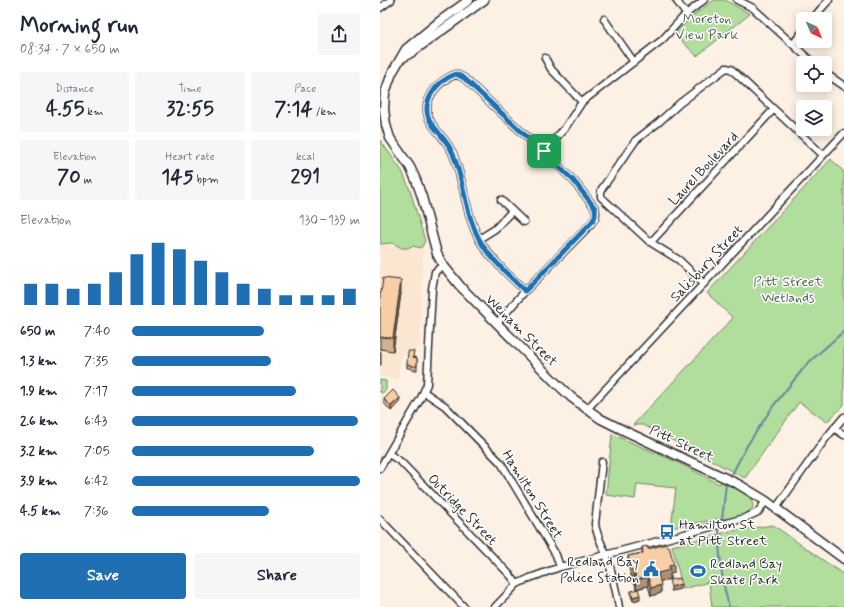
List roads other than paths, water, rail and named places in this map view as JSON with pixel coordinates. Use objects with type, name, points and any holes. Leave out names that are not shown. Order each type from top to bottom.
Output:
[{"type":"street","points":[[380,8],[390,0]]},
{"type":"street","name":"Weinam Street","points":[[469,0],[440,21],[406,49],[400,59],[383,93],[384,116],[390,138],[410,167],[416,180],[437,254],[443,265],[460,286],[555,382],[587,409]]},
{"type":"street","points":[[400,59],[484,0]]},
{"type":"street","points":[[676,0],[686,14]]},
{"type":"street","points":[[544,151],[565,128],[582,102],[662,40],[686,14],[704,0]]},
{"type":"street","points":[[737,0],[753,8],[806,56]]},
{"type":"street","points":[[818,12],[829,0]]},
{"type":"street","points":[[604,19],[634,62]]},
{"type":"street","points":[[793,44],[796,40]]},
{"type":"street","points":[[545,58],[551,69],[582,102]]},
{"type":"street","points":[[704,284],[679,260],[651,242],[601,197],[601,190],[636,140],[680,103],[726,68],[731,69],[773,110],[785,119],[823,155]]},
{"type":"street","points":[[497,323],[525,291],[590,224],[595,218],[596,213],[592,203],[573,180],[544,151],[460,75],[456,74],[446,79],[430,94],[428,107],[429,118],[453,154],[473,226],[479,239],[489,254],[525,291]]},
{"type":"street","points":[[832,78],[844,86]]},
{"type":"street","name":"Laurel Boulevard","points":[[651,242],[773,110]]},
{"type":"street","points":[[380,123],[390,138]]},
{"type":"street","name":"Salisbury Street","points":[[587,409],[844,133]]},
{"type":"street","points":[[501,200],[524,222]]},
{"type":"street","points":[[479,239],[495,229],[512,210]]},
{"type":"street","points":[[380,468],[424,392],[427,384],[432,282],[435,272],[443,265]]},
{"type":"street","name":"Hamilton Street","points":[[424,392],[445,406],[501,463],[556,556],[560,567]]},
{"type":"street","name":"Pitt Street","points":[[587,409],[601,420],[738,484],[766,500]]},
{"type":"street","points":[[776,508],[834,428],[844,417]]},
{"type":"street","points":[[834,428],[844,435]]},
{"type":"street","name":"Outridge Street","points":[[389,454],[401,462],[517,584]]},
{"type":"street","points":[[602,462],[595,524],[597,535],[606,555],[619,607]]},
{"type":"street","points":[[495,607],[517,584],[530,578],[560,567],[745,518],[758,512],[766,500],[844,559]]},
{"type":"street","points":[[380,519],[464,607]]},
{"type":"waterway","points":[[732,474],[748,444],[774,405],[807,364],[844,331]]},
{"type":"waterway","points":[[722,520],[726,484]]},
{"type":"waterway","points":[[719,531],[721,569],[729,607]]},
{"type":"place","name":"Hamilton St at Pitt Street","points":[[667,532]]},
{"type":"place","name":"Redland Bay Police Station","points":[[651,569]]},
{"type":"place","name":"Redland Bay Skate Park","points":[[698,571]]},
{"type":"park label","name":"Moreton View Park","points":[[707,26]]},
{"type":"park label","name":"Pitt Street Wetlands","points":[[788,290]]}]
